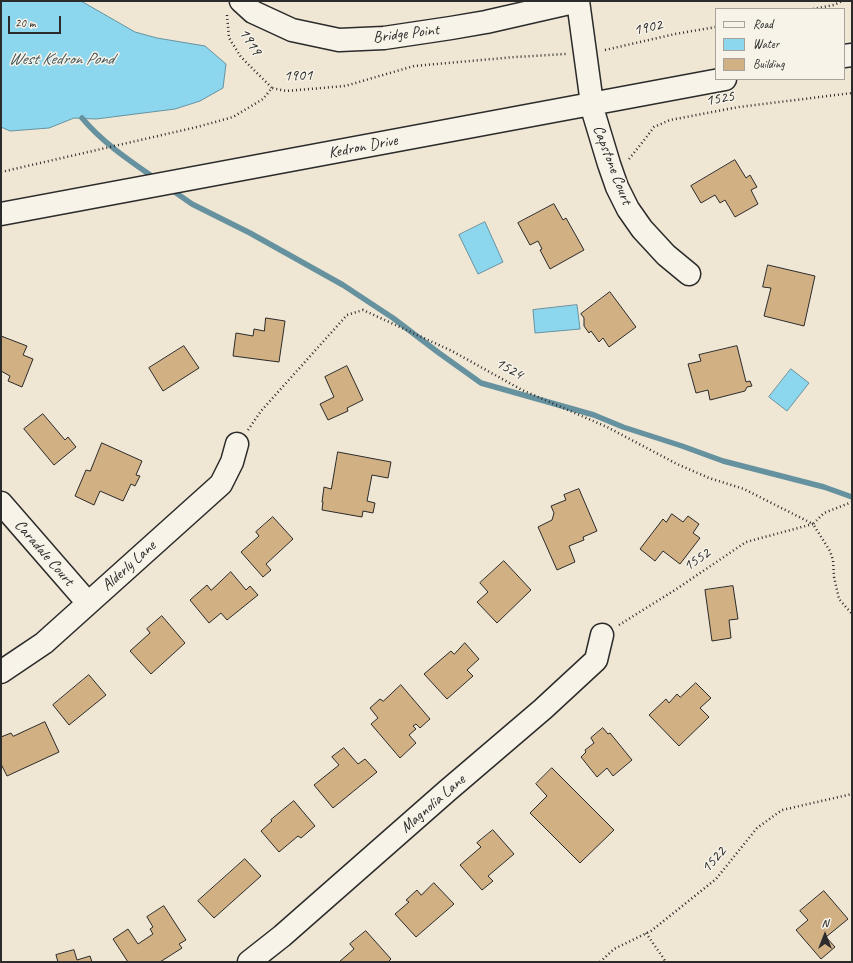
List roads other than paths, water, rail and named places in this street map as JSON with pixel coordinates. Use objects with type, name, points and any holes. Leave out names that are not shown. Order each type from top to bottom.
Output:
[{"type":"street","name":"Bridge Point","points":[[234,5],[292,30],[339,40],[384,38],[451,28],[486,22],[578,1]]},
{"type":"street","name":"Capstone Court","points":[[578,1],[591,104],[609,164],[628,209],[642,229],[666,255],[689,274]]},
{"type":"street","name":"Kedron Drive","points":[[1,214],[720,80]]},
{"type":"street","name":"Alderly Lane","points":[[1,672],[44,643],[221,484],[232,462],[237,444]]},
{"type":"street","name":"Caradale Court","points":[[1,503],[88,603]]},
{"type":"street","name":"Magnolia Lane","points":[[249,962],[282,936],[543,709],[596,660],[602,635]]},
{"type":"water","name":"West Kedron Pond","points":[[1,1],[81,1],[135,32],[157,38],[205,46],[226,64],[223,88],[200,101],[175,109],[96,119],[74,118],[49,128],[10,131],[1,127]]},
{"type":"water","points":[[485,222],[503,262],[478,274],[459,235]]},
{"type":"water","points":[[577,305],[580,329],[535,333],[533,310]]},
{"type":"water","points":[[791,369],[809,383],[787,411],[769,397]]},
{"type":"waterway","points":[[82,118],[108,144],[156,179]]},
{"type":"waterway","points":[[169,188],[192,204],[250,233],[343,285],[393,318],[481,383],[594,415],[623,427],[723,461],[824,487],[852,497]]}]
